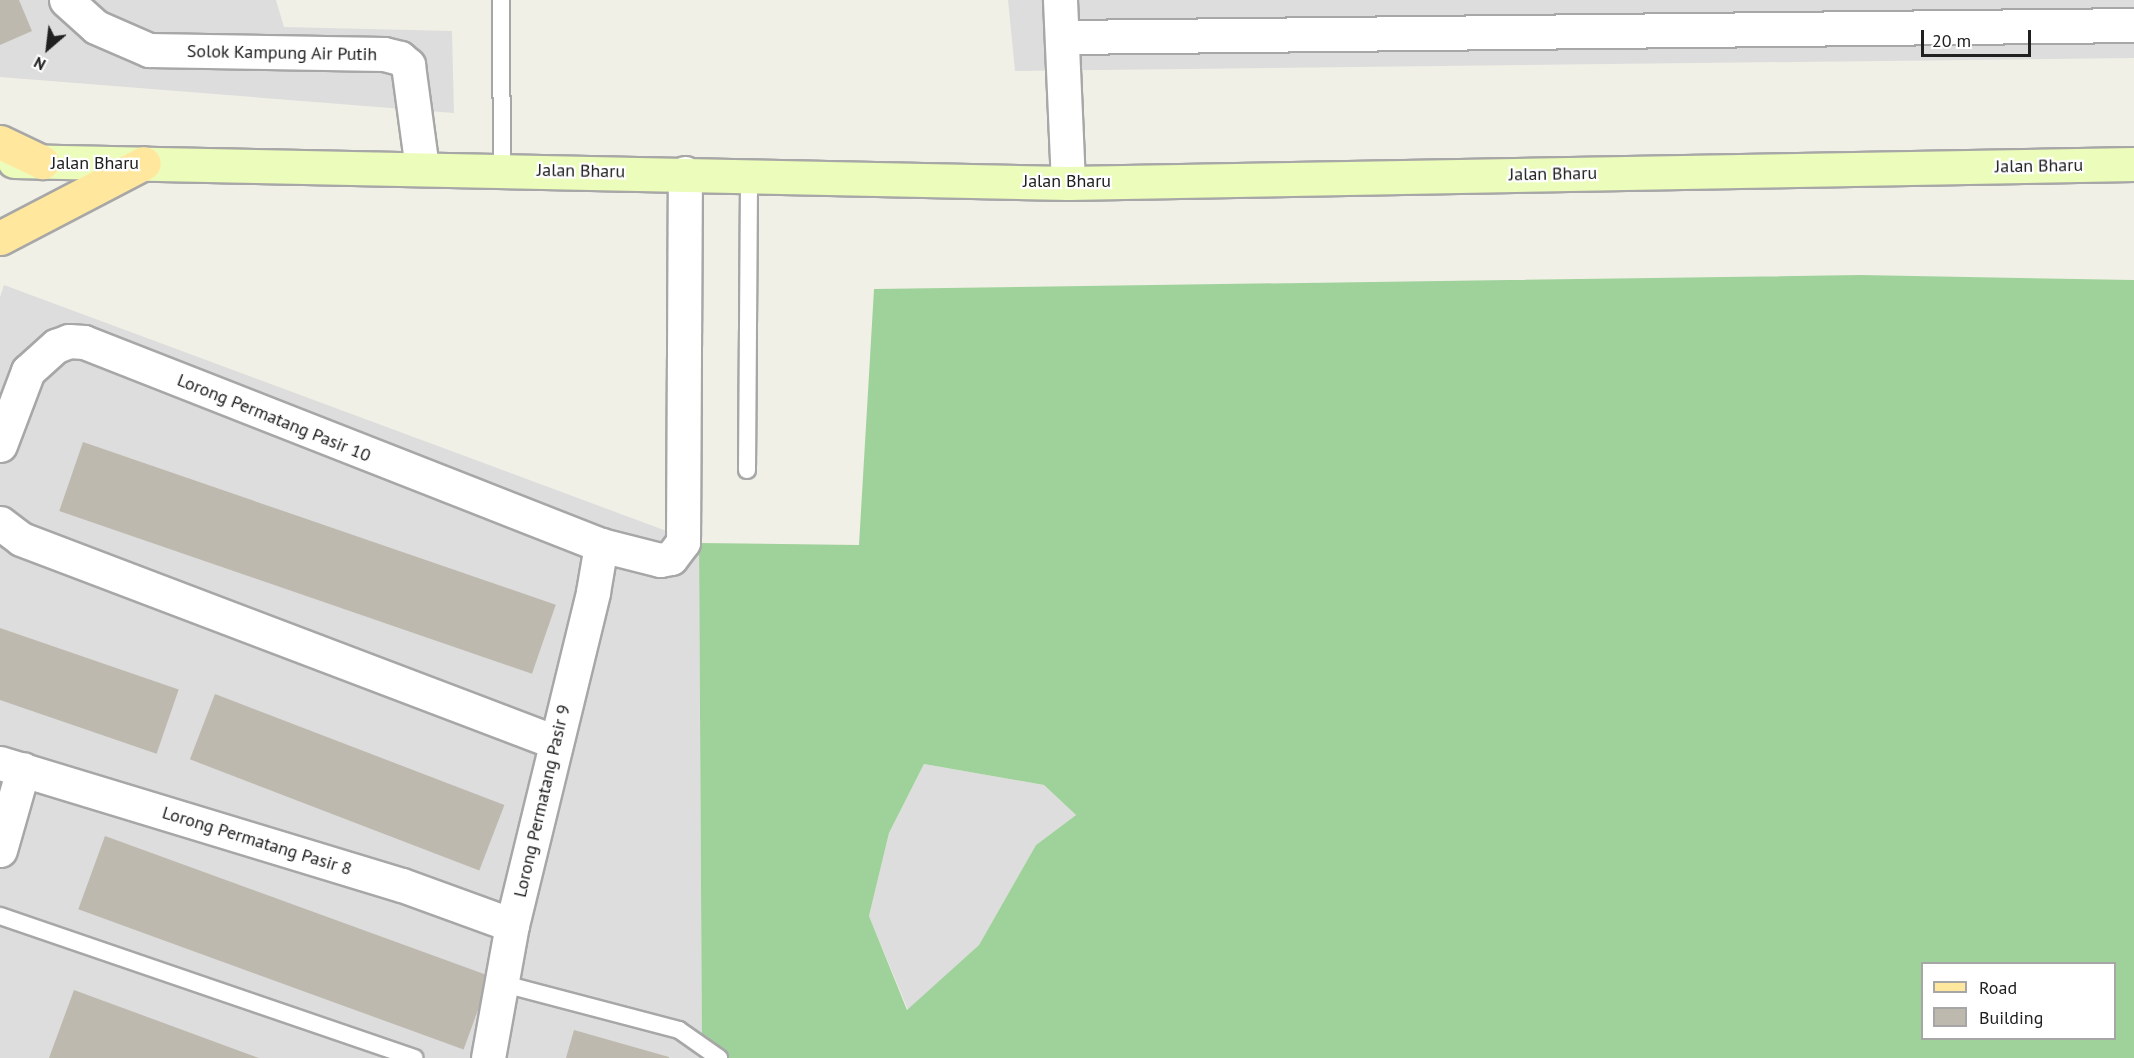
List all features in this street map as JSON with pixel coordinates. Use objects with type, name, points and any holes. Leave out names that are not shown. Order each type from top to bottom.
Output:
[{"type":"main road","points":[[0,142],[42,162]]},
{"type":"main road","name":"Jalan Bharu","points":[[0,160],[749,174],[1068,183],[2134,164]]},
{"type":"main road","points":[[0,238],[144,163]]},
{"type":"street","name":"Solok Kampung Air Putih","points":[[66,0],[96,27],[149,50],[384,54],[400,58],[408,65],[422,168]]},
{"type":"street","points":[[1060,0],[1064,37],[1068,183]]},
{"type":"street","points":[[1064,37],[2134,26]]},
{"type":"street","name":"Lorong Permatang Pasir 10","points":[[0,445],[28,371],[56,346],[69,341],[84,342],[601,545],[660,560],[671,558],[683,542],[685,173]]},
{"type":"street","points":[[0,523],[21,539],[555,742]]},
{"type":"street","name":"Lorong Permatang Pasir 9","points":[[488,1058],[504,984],[512,926],[593,592],[601,545]]},
{"type":"street","points":[[0,850],[11,766]]},
{"type":"street","name":"Lorong Permatang Pasir 8","points":[[11,766],[402,885],[512,926]]},
{"type":"lane","points":[[501,0],[502,169]]},
{"type":"lane","points":[[747,470],[749,174]]},
{"type":"lane","points":[[0,916],[414,1058]]},
{"type":"lane","points":[[504,984],[679,1030],[719,1058]]},
{"type":"shaded area","points":[[0,0],[276,0],[284,27],[452,31],[454,113],[0,77]]},
{"type":"shaded area","points":[[1008,0],[2134,0],[2134,58],[1015,71]]},
{"type":"shaded area","points":[[4,285],[699,543],[702,1058],[0,1058],[0,297]]},
{"type":"shaded area","points":[[924,764],[1044,785],[1076,815],[1036,845],[979,945],[908,1010],[869,916],[889,833]]},
{"type":"green space","points":[[1860,275],[2134,280],[2134,1058],[702,1058],[699,543],[859,545],[874,289]],"holes":[[[924,764],[1044,785],[1076,815],[1036,845],[979,945],[907,1010],[869,916],[889,833]]]},
{"type":"building","points":[[0,0],[19,0],[32,31],[0,45]]},
{"type":"building","points":[[83,442],[556,605],[532,674],[59,511]]},
{"type":"building","points":[[0,628],[179,690],[157,754],[0,700]]},
{"type":"building","points":[[215,694],[504,805],[479,870],[190,759]]},
{"type":"building","points":[[105,836],[490,976],[464,1050],[78,909]]},
{"type":"building","points":[[74,990],[259,1058],[49,1058]]},
{"type":"building","points":[[574,1030],[669,1057],[669,1058],[566,1058]]}]
